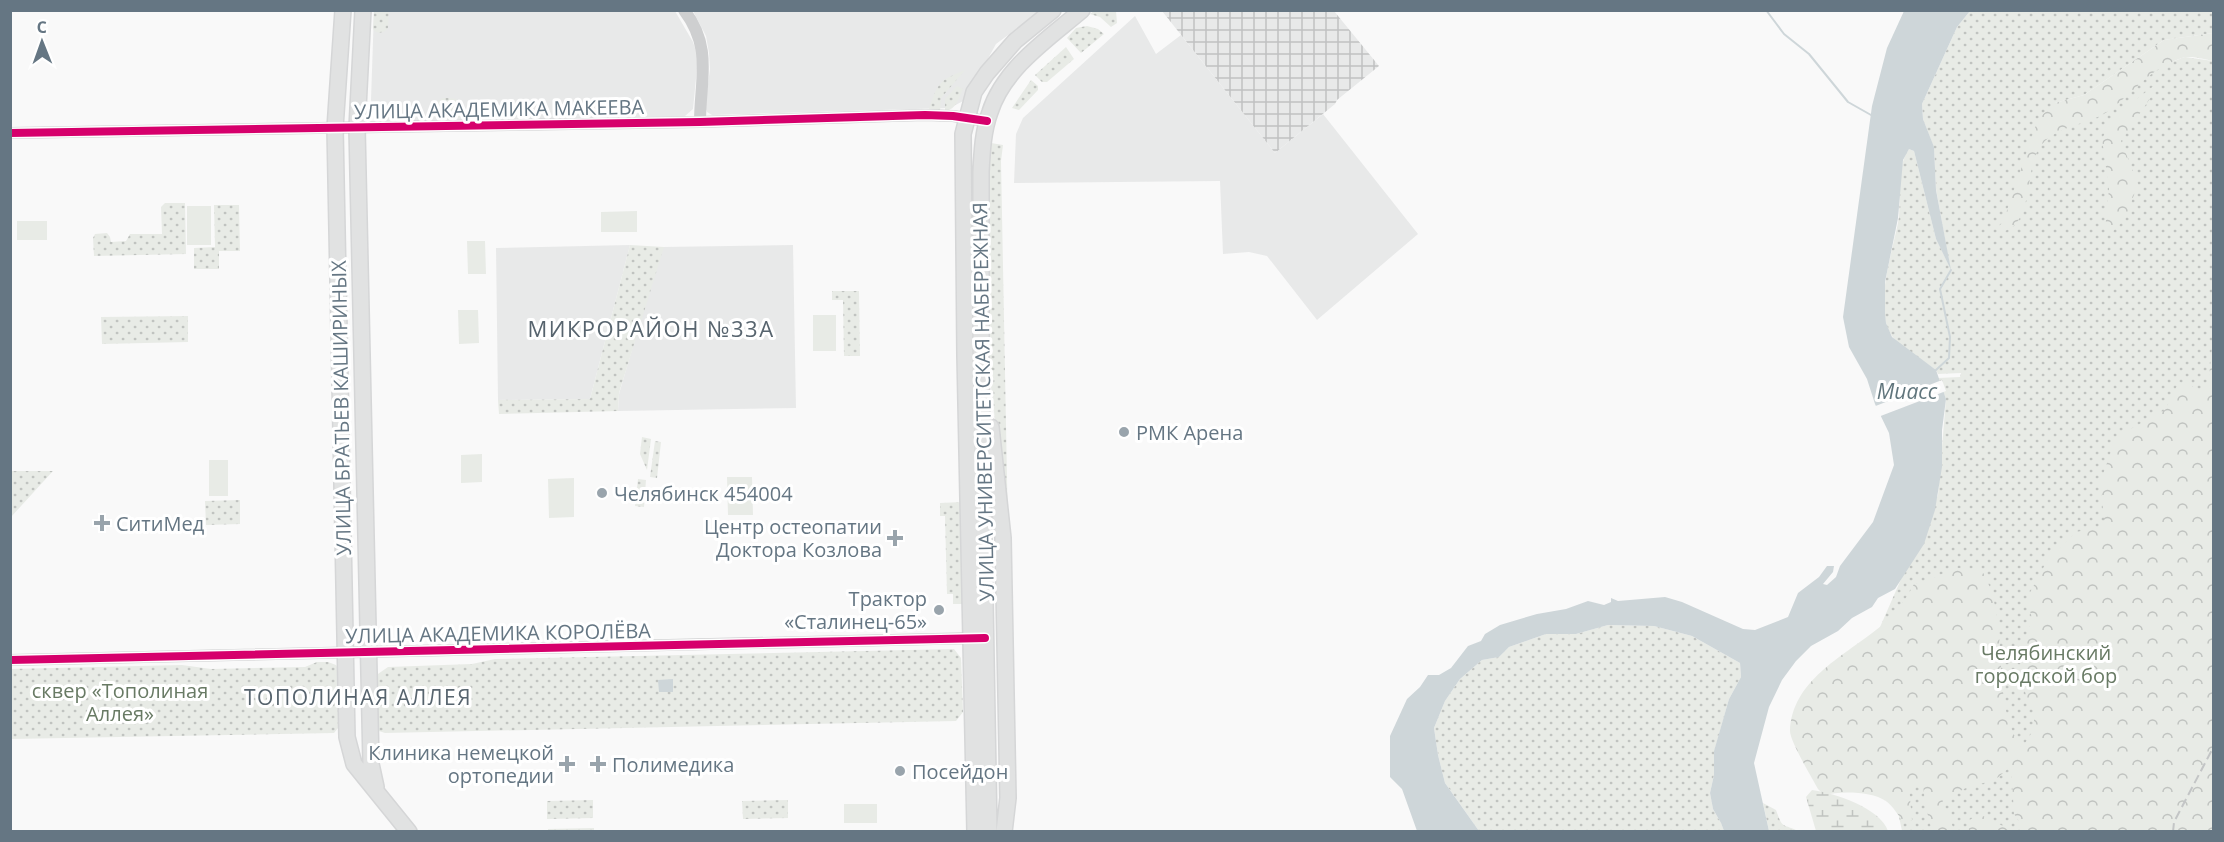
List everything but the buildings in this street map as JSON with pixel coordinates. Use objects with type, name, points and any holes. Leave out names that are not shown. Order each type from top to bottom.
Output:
[{"type":"main road","name":"УЛИЦА БРАТЬЕВ КАШИРИНЫХ","points":[[342,10],[335,128],[345,653],[349,749],[354,764],[409,831]]},
{"type":"main road","name":"УЛИЦА БРАТЬЕВ КАШИРИНЫХ","points":[[363,10],[357,128],[371,764],[378,796]]},
{"type":"main road","name":"УЛИЦА УНИВЕРСИТЕТСКАЯ НАБЕРЕЖНАЯ","points":[[989,831],[978,638],[963,134],[974,92],[994,63],[1015,41],[1053,10]]},
{"type":"main road","name":"УЛИЦА УНИВЕРСИТЕТСКАЯ НАБЕРЕЖНАЯ","points":[[975,831],[983,141],[993,102],[1012,74],[1031,52],[1082,10]]},
{"type":"main road","points":[[981,372],[990,416],[1003,538],[1008,798],[1004,831]]},
{"type":"street","points":[[684,10],[697,31],[704,56],[700,122]]},
{"type":"street","name":"УЛИЦА АКАДЕМИКА МАКЕЕВА","points":[[10,133],[700,122],[925,115],[966,117],[987,121]]},
{"type":"street","name":"УЛИЦА АКАДЕМИКА КОРОЛЁВА","points":[[10,660],[978,638]]},
{"type":"shaded area","points":[[374,11],[675,11],[693,42],[698,58],[693,109],[685,116],[389,122],[374,113],[371,100]]},
{"type":"shaded area","points":[[693,11],[1040,11],[996,44],[965,100],[950,108],[712,115],[705,107],[710,69],[706,36]]},
{"type":"shaded area","points":[[1162,11],[1334,11],[1379,66],[1275,153]]},
{"type":"shaded area","points":[[1135,16],[1156,54],[1181,35],[1275,153],[1323,114],[1418,234],[1317,320],[1267,256],[1249,252],[1223,254],[1220,181],[1014,183],[1016,134],[1023,118]]},
{"type":"shaded area","points":[[630,245],[590,399],[498,400],[496,248]]},
{"type":"shaded area","points":[[793,245],[796,408],[618,411],[619,394],[662,247]]},
{"type":"green space","points":[[374,11],[389,11],[388,28],[383,32],[378,33],[373,29]]},
{"type":"green space","points":[[1094,11],[1116,11],[1117,23],[1111,27],[1100,17],[1090,14]]},
{"type":"green space","name":"Челябинский городской бор","points":[[1970,11],[2213,11],[2213,33],[2164,40],[2084,95],[2055,103],[2054,116],[2123,98],[2161,66],[2185,57],[2213,61],[2213,831],[1902,831],[1866,659],[1938,495],[1946,399],[1938,378],[1960,377],[1961,373],[1938,374],[1936,370],[1896,341],[1886,324],[1884,294],[1899,217],[1902,164],[1909,149],[1914,151],[1936,239],[1950,267],[1936,189],[1934,148],[1923,119],[1922,104],[1957,27]]},
{"type":"green space","points":[[1087,26],[1098,29],[1104,34],[1081,53],[1067,38],[1076,28]]},
{"type":"green space","points":[[2213,33],[2213,61],[2189,57],[2170,63],[2150,75],[2107,112],[2059,132],[2043,143],[2033,162],[2023,210],[2018,220],[2011,228],[2001,232],[1997,228],[2003,222],[2038,119],[2055,103],[2084,95],[2164,40]]},
{"type":"green space","points":[[1066,47],[1074,59],[1047,82],[1042,82],[1035,75]]},
{"type":"green space","points":[[965,70],[941,98],[940,111],[929,109],[940,84]]},
{"type":"green space","points":[[2164,78],[2121,141],[2138,184],[2125,219],[2110,234],[2105,231],[2109,189],[2102,139],[2112,118]]},
{"type":"green space","points":[[1031,80],[1038,86],[1038,90],[1019,110],[1012,108]]},
{"type":"green space","points":[[957,86],[963,89],[958,100],[955,106],[945,111],[945,99]]},
{"type":"green space","points":[[443,98],[460,101],[462,107],[460,118],[443,119],[436,115],[435,105]]},
{"type":"green space","points":[[991,143],[1003,145],[1001,161],[1008,530],[990,378],[988,167]]},
{"type":"green space","points":[[165,203],[185,203],[186,254],[94,256],[93,238],[95,234],[107,233],[111,242],[126,241],[130,234],[162,234],[161,207]]},
{"type":"green space","points":[[214,205],[239,205],[240,251],[219,251],[219,269],[194,269],[194,248],[215,247]]},
{"type":"green space","points":[[187,206],[211,206],[211,245],[187,245]]},
{"type":"green space","points":[[637,211],[637,232],[601,232],[601,212]]},
{"type":"green space","points":[[17,221],[47,221],[47,240],[17,240]]},
{"type":"green space","points":[[467,241],[485,241],[486,274],[468,274]]},
{"type":"green space","points":[[630,245],[664,247],[619,393],[618,411],[499,414],[498,400],[590,399]]},
{"type":"green space","points":[[832,291],[859,291],[860,356],[844,356],[843,300],[832,300]]},
{"type":"green space","points":[[458,310],[478,310],[479,343],[459,344]]},
{"type":"green space","points":[[813,315],[836,315],[836,351],[813,351]]},
{"type":"green space","points":[[188,316],[188,342],[102,344],[101,317]]},
{"type":"green space","name":"Челябинский городской бор","points":[[2213,337],[2213,831],[2026,831],[2014,814],[2011,766],[1995,780],[1968,787],[1942,800],[1955,832],[1932,831],[1923,786],[1909,788],[1912,820],[1905,823],[1889,803],[1872,795],[1838,793],[1824,795],[1811,777],[1791,736],[1793,713],[1800,698],[1821,672],[1893,615],[1914,584],[1927,581],[1955,568],[1981,569],[1991,590],[1999,636],[2005,707],[2022,748],[2034,729],[2034,707],[2027,699],[2021,677],[2020,653],[2032,619],[2027,598],[2048,559],[2076,532],[2105,526],[2100,483],[2116,437],[2165,410],[2179,382],[2205,391],[2209,377]]},
{"type":"green space","points":[[642,437],[651,439],[647,470],[640,454]]},
{"type":"green space","points":[[655,441],[661,442],[657,478],[650,477]]},
{"type":"green space","points":[[482,454],[482,482],[461,483],[461,455]]},
{"type":"green space","points":[[209,460],[228,460],[228,496],[209,496]]},
{"type":"green space","points":[[10,471],[53,471],[11,517]]},
{"type":"green space","points":[[727,477],[752,477],[753,515],[728,515]]},
{"type":"green space","points":[[574,478],[574,517],[549,518],[548,479]]},
{"type":"green space","points":[[638,479],[646,480],[644,507],[635,506]]},
{"type":"green space","points":[[240,500],[240,524],[206,525],[205,501]]},
{"type":"green space","points":[[962,502],[964,604],[953,604],[953,594],[947,594],[945,516],[940,516],[940,503]]},
{"type":"green space","points":[[1608,625],[1654,626],[1692,636],[1740,663],[1741,677],[1729,699],[1714,752],[1714,775],[1710,793],[1713,809],[1724,831],[1479,831],[1445,783],[1434,728],[1445,701],[1460,679],[1482,660],[1499,657],[1509,647],[1546,634],[1576,634]]},
{"type":"green space","points":[[954,649],[961,658],[963,712],[956,721],[385,733],[376,730],[375,676],[388,667],[472,664],[495,659]]},
{"type":"green space","name":"сквер «Тополиная Аллея»","points":[[317,662],[336,665],[341,674],[342,723],[334,733],[11,739],[10,669],[182,665],[211,669],[305,667]]},
{"type":"green space","points":[[1812,790],[1832,794],[1856,803],[1876,815],[1888,831],[1816,831],[1806,797]]},
{"type":"green space","points":[[593,800],[593,818],[547,819],[547,801]]},
{"type":"green space","points":[[788,800],[788,818],[743,819],[742,801]]},
{"type":"green space","points":[[1763,803],[1776,810],[1784,825],[1798,831],[1769,831]]},
{"type":"green space","points":[[844,804],[877,804],[877,823],[844,823]]},
{"type":"green space","points":[[1979,814],[2009,831],[1969,831],[1968,821]]},
{"type":"green space","points":[[594,828],[594,831],[548,831],[548,829]]},
{"type":"water","name":"Миасс","points":[[1904,11],[1970,11],[1957,27],[1922,104],[1923,119],[1934,147],[1936,190],[1951,270],[1936,239],[1914,151],[1909,149],[1903,160],[1898,218],[1885,282],[1886,323],[1892,337],[1936,370],[1946,399],[1942,430],[1942,467],[1935,510],[1924,544],[1895,589],[1878,598],[1872,607],[1852,618],[1838,631],[1811,646],[1782,680],[1769,707],[1754,763],[1769,831],[1724,831],[1713,809],[1710,793],[1714,775],[1714,751],[1729,699],[1741,677],[1740,663],[1692,636],[1654,626],[1608,625],[1576,634],[1546,634],[1509,647],[1499,657],[1482,660],[1460,679],[1445,701],[1434,728],[1445,783],[1479,831],[1417,831],[1402,789],[1390,777],[1390,736],[1407,699],[1420,687],[1428,675],[1439,675],[1451,668],[1468,646],[1481,641],[1485,634],[1500,625],[1537,614],[1566,609],[1588,601],[1604,605],[1611,602],[1611,598],[1618,601],[1665,597],[1682,602],[1743,629],[1755,630],[1788,617],[1798,593],[1819,577],[1827,566],[1834,566],[1833,572],[1823,584],[1827,585],[1836,577],[1840,566],[1873,522],[1894,465],[1889,433],[1875,404],[1867,379],[1849,347],[1843,317],[1872,106],[1887,48]]},
{"type":"water","points":[[673,679],[673,692],[659,692],[658,680]]},
{"type":"pier","points":[[1942,380],[1946,391],[1878,417],[1873,407]]},
{"type":"waterway","points":[[1766,10],[1784,34],[1809,54],[1848,102],[1871,115]]},
{"type":"waterway","name":"Миасс","points":[[1936,370],[1949,358],[1950,337],[1940,289],[1951,270]]},
{"type":"railway","points":[[2173,832],[2174,822],[2214,746]]},
{"type":"cycle path","points":[[10,133],[700,122],[925,115],[987,121]]},
{"type":"cycle path","points":[[10,660],[985,638]]},
{"type":"place","name":"РМК Арена","points":[[1124,432]]},
{"type":"place","name":"Челябинск 454004","points":[[602,493]]},
{"type":"place","name":"СитиМед","points":[[102,523]]},
{"type":"place","name":"Центр остеопатии Доктора Козлова","points":[[895,538]]},
{"type":"place","name":"Трактор «Сталинец-65»","points":[[939,610]]},
{"type":"place","name":"Клиника немецкой ортопедии","points":[[567,764]]},
{"type":"place","name":"Полимедика","points":[[598,764]]},
{"type":"place","name":"Посейдон","points":[[900,771]]},
{"type":"district","name":"МИКРОРАЙОН №33А","points":[[651,328]]},
{"type":"district","name":"ТОПОЛИНАЯ АЛЛЕЯ","points":[[358,697]]}]
